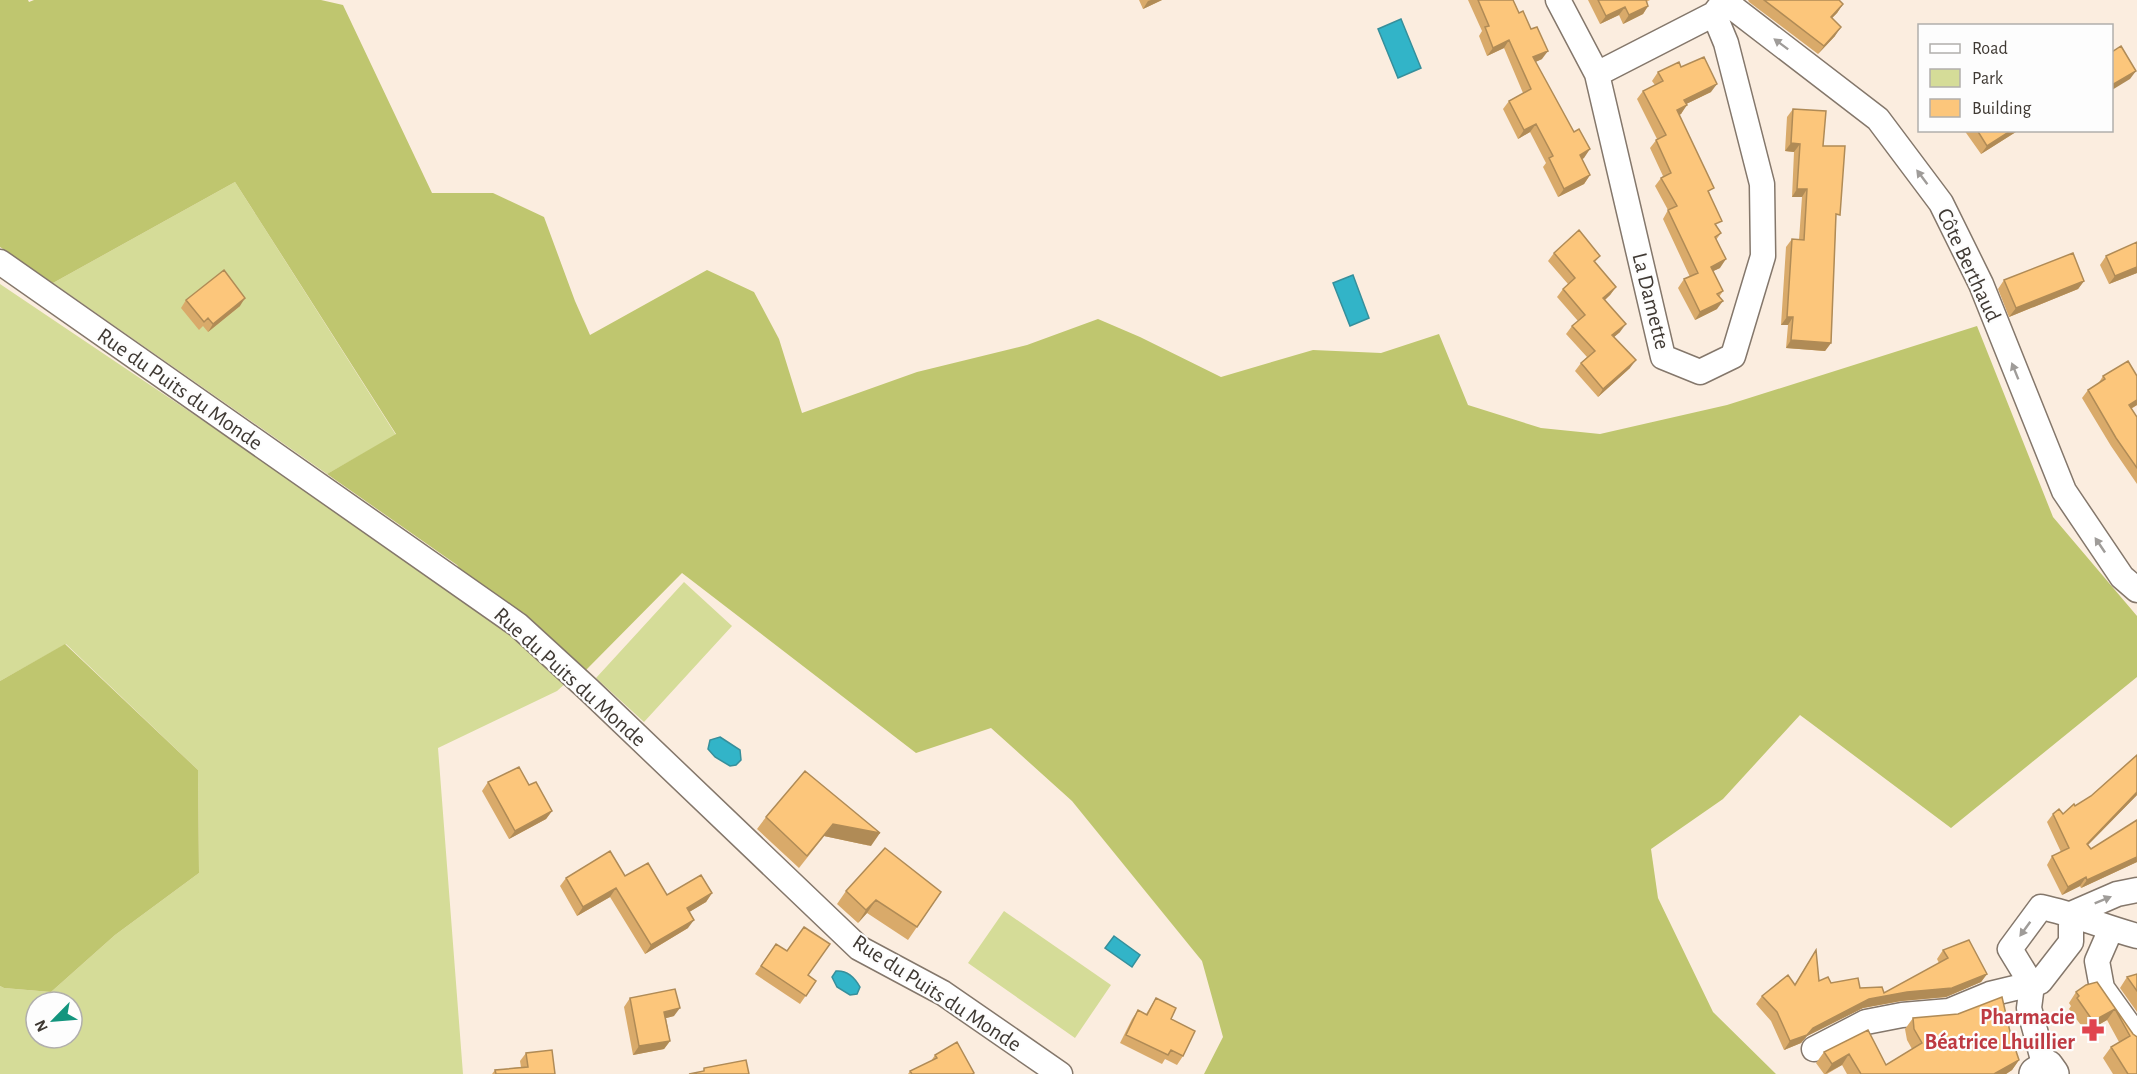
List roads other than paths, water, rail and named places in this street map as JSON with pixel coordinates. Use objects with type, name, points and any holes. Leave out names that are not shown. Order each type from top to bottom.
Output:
[{"type":"street","name":"La Damette","points":[[1558,0],[1597,74],[1663,357],[1700,372],[1733,356],[1762,256],[1762,184],[1726,43],[1720,5]]},
{"type":"street","points":[[1597,74],[1720,5]]},
{"type":"street","name":"Côte Berthaud","points":[[1720,5],[1878,119],[1941,203],[1981,284],[2064,491],[2122,577],[2137,590]]},
{"type":"street","name":"Rue du Puits du Monde","points":[[0,262],[518,625],[859,948],[943,993],[1060,1074]]},
{"type":"street","points":[[2071,914],[2117,894],[2137,890]]},
{"type":"street","points":[[2045,1072],[2029,1008],[2032,985],[2010,949],[2041,907],[2071,914],[2137,936]]},
{"type":"street","points":[[1814,1049],[1866,1022],[1902,1015],[1949,1011],[1990,994],[2040,982],[2071,942],[2071,914]]},
{"type":"street","points":[[2111,929],[2097,961],[2103,988],[2137,1037]]},
{"type":"water","points":[[1401,19],[1421,68],[1398,78],[1378,29]]},
{"type":"water","points":[[1353,275],[1369,318],[1350,326],[1333,283]]},
{"type":"water","points":[[720,737],[740,750],[741,760],[736,765],[730,766],[715,757],[708,749],[710,740]]},
{"type":"water","points":[[1114,936],[1140,955],[1132,967],[1105,948]]},
{"type":"water","points":[[836,971],[847,973],[853,978],[860,987],[857,994],[850,995],[837,987],[832,977]]},
{"type":"place","name":"Pharmacie Béatrice Lhuillier","points":[[2093,1030]]}]
